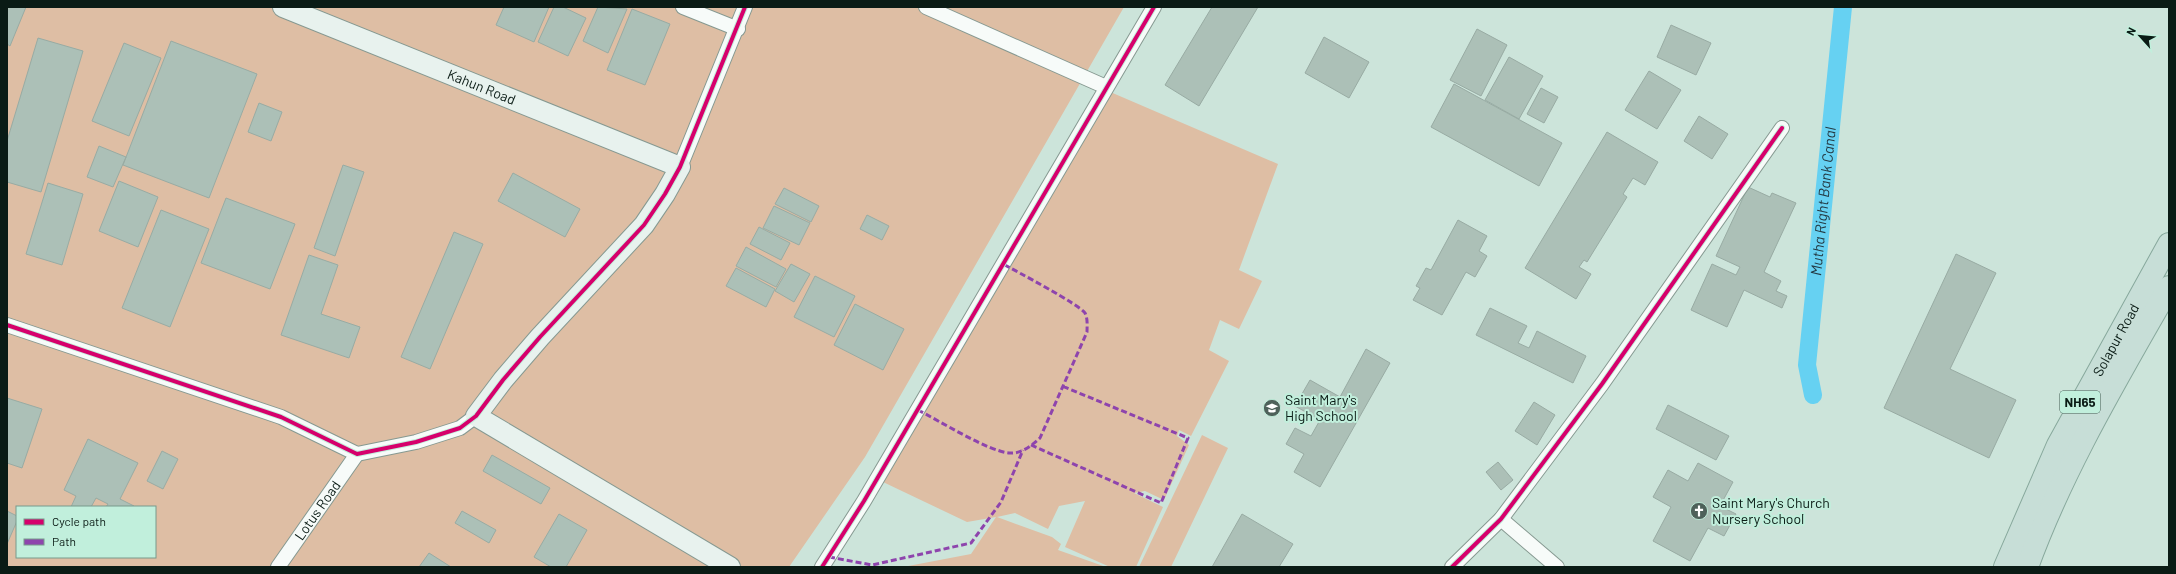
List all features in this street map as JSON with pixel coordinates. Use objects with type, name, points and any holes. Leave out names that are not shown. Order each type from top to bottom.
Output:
[{"type":"highway","name":"Solapur Road","points":[[2005,567],[2058,445],[2169,244]]},
{"type":"highway","name":"Solapur Road","points":[[2027,567],[2076,455],[2106,398],[2169,287]]},
{"type":"street","name":"Kahun Road","points":[[283,7],[680,167]]},
{"type":"street","points":[[683,7],[738,29]]},
{"type":"street","points":[[7,325],[281,417],[357,454],[416,442],[460,428],[476,416],[502,380],[644,225],[665,194],[680,167],[738,29],[745,7]]},
{"type":"street","points":[[926,7],[1106,87]]},
{"type":"street","points":[[822,567],[864,501],[1154,7]]},
{"type":"street","points":[[1452,567],[1501,519],[1602,384],[1782,128]]},
{"type":"street","points":[[476,416],[730,567]]},
{"type":"street","name":"Lotus Road","points":[[278,567],[357,454]]},
{"type":"street","points":[[1501,519],[1557,567]]},
{"type":"shaded area","points":[[7,7],[1124,7],[865,457],[789,567],[7,567]]},
{"type":"shaded area","points":[[1108,91],[1278,164],[1239,270],[1262,281],[1239,329],[1220,320],[1209,350],[1229,361],[1191,436],[1179,430],[1177,436],[1189,445],[1164,500],[1145,491],[1134,493],[1163,507],[1136,567],[1110,567],[1065,547],[1085,501],[1059,506],[1048,529],[1015,513],[997,517],[1052,537],[1061,544],[1058,550],[1106,567],[903,567],[971,554],[996,517],[967,522],[883,482]]},
{"type":"shaded area","points":[[1202,435],[1228,448],[1171,567],[1139,567]]},
{"type":"building","points":[[7,7],[26,7],[10,46],[7,44]]},
{"type":"building","points":[[504,7],[549,7],[534,42],[496,25]]},
{"type":"building","points":[[554,7],[563,7],[586,18],[568,56],[538,42]]},
{"type":"building","points":[[598,7],[627,9],[608,53],[583,41]]},
{"type":"building","points":[[1212,7],[1258,7],[1199,106],[1165,85]]},
{"type":"building","points":[[632,9],[670,24],[645,85],[607,70]]},
{"type":"building","points":[[1671,25],[1711,43],[1696,75],[1657,57]]},
{"type":"building","points":[[1477,29],[1507,45],[1481,96],[1450,80]]},
{"type":"building","points":[[1324,37],[1369,62],[1349,98],[1305,73]]},
{"type":"building","points":[[38,38],[83,51],[41,192],[7,182],[7,141]]},
{"type":"building","points":[[171,41],[257,74],[209,198],[123,165]]},
{"type":"building","points":[[124,43],[161,58],[129,136],[92,121]]},
{"type":"building","points":[[1509,57],[1543,76],[1519,119],[1485,100]]},
{"type":"building","points":[[1649,71],[1681,90],[1657,129],[1625,110]]},
{"type":"building","points":[[1454,84],[1562,143],[1539,186],[1431,127]]},
{"type":"building","points":[[1541,88],[1558,97],[1544,123],[1527,114]]},
{"type":"building","points":[[259,103],[282,112],[271,141],[248,132]]},
{"type":"building","points":[[1699,116],[1728,134],[1712,159],[1684,141]]},
{"type":"building","points":[[1607,132],[1658,162],[1645,185],[1633,178],[1623,194],[1627,197],[1587,262],[1584,260],[1579,267],[1591,274],[1576,299],[1525,268]]},
{"type":"building","points":[[99,146],[126,157],[113,187],[87,177]]},
{"type":"building","points":[[343,165],[364,172],[335,256],[314,248]]},
{"type":"building","points":[[513,173],[580,209],[565,237],[498,201]]},
{"type":"building","points":[[119,181],[158,197],[138,247],[99,231]]},
{"type":"building","points":[[48,183],[83,194],[62,265],[26,254]]},
{"type":"building","points":[[1748,187],[1770,197],[1772,193],[1796,203],[1764,272],[1781,281],[1776,291],[1787,296],[1782,308],[1744,290],[1727,327],[1691,310],[1712,264],[1736,275],[1740,267],[1716,256]]},
{"type":"building","points":[[784,188],[819,206],[811,222],[775,204]]},
{"type":"building","points":[[226,198],[295,224],[270,289],[201,263]]},
{"type":"building","points":[[774,206],[810,223],[799,245],[763,228]]},
{"type":"building","points":[[161,210],[209,229],[170,327],[122,308]]},
{"type":"building","points":[[867,215],[889,226],[882,240],[860,229]]},
{"type":"building","points":[[1458,220],[1487,236],[1479,251],[1487,256],[1475,277],[1466,272],[1442,315],[1413,300],[1420,288],[1416,286],[1426,268],[1431,270]]},
{"type":"building","points":[[759,227],[790,243],[781,260],[750,244]]},
{"type":"building","points":[[454,232],[483,244],[430,369],[401,357]]},
{"type":"building","points":[[746,247],[786,269],[776,287],[736,266]]},
{"type":"building","points":[[1956,254],[1996,273],[1950,369],[2016,400],[1989,458],[1884,408]]},
{"type":"building","points":[[309,255],[338,265],[321,314],[360,327],[349,358],[281,335]]},
{"type":"building","points":[[791,264],[810,274],[794,302],[775,291]]},
{"type":"building","points":[[736,268],[775,289],[766,307],[726,286]]},
{"type":"building","points":[[815,276],[855,296],[834,337],[794,317]]},
{"type":"building","points":[[855,304],[904,329],[883,370],[834,345]]},
{"type":"building","points":[[1490,308],[1527,326],[1518,343],[1529,348],[1537,331],[1586,356],[1573,383],[1476,335]]},
{"type":"building","points":[[1366,349],[1390,363],[1320,487],[1294,472],[1304,454],[1286,444],[1295,428],[1311,436],[1320,420],[1295,406],[1310,380],[1340,397]]},
{"type":"building","points":[[7,398],[42,409],[22,468],[7,463]]},
{"type":"building","points":[[1534,402],[1555,415],[1537,445],[1515,431]]},
{"type":"building","points":[[1668,405],[1729,436],[1716,460],[1656,429]]},
{"type":"building","points":[[88,439],[138,463],[120,499],[134,506],[107,506],[108,504],[96,498],[92,506],[71,506],[76,496],[64,490]]},
{"type":"building","points":[[162,451],[178,459],[163,489],[147,481]]},
{"type":"building","points":[[492,455],[550,488],[541,504],[483,471]]},
{"type":"building","points":[[1498,462],[1513,480],[1501,490],[1486,472]]},
{"type":"building","name":"Saint Mary's Church Nursery School","points":[[1698,463],[1733,482],[1720,506],[1736,514],[1724,536],[1708,528],[1690,561],[1653,541],[1671,507],[1653,497],[1668,470],[1688,481]]},
{"type":"building","points":[[7,511],[16,516],[16,523],[7,544]]},
{"type":"building","points":[[462,511],[496,530],[489,543],[455,523]]},
{"type":"building","points":[[559,514],[587,530],[566,567],[551,567],[534,557]]},
{"type":"building","points":[[1242,514],[1293,544],[1279,567],[1212,567]]},
{"type":"building","points":[[429,553],[451,567],[419,567]]},
{"type":"waterway","name":"Mutha Right Bank Canal","points":[[1813,395],[1807,365],[1843,7]]},
{"type":"marked path","points":[[918,410],[977,442],[1001,451],[1010,453],[1019,452],[1040,438],[1087,332],[1087,318],[1085,313],[1072,303],[1003,264]]},
{"type":"marked path","points":[[1031,445],[1161,503],[1188,438],[1062,386]]},
{"type":"marked path","points":[[829,557],[872,565],[971,543],[1001,502],[1023,450]]},
{"type":"cycle path","points":[[7,325],[281,417],[357,454],[416,442],[460,428],[476,416],[503,380],[540,337],[644,225],[665,194],[680,167],[745,7]]},
{"type":"cycle path","points":[[822,567],[864,501],[1154,7]]},
{"type":"cycle path","points":[[1452,567],[1501,519],[1602,384],[1782,128]]},
{"type":"place","name":"Saint Mary's High School","points":[[1272,408]]},
{"type":"place","name":"Saint Mary's Church Nursery School","points":[[1699,511]]}]
